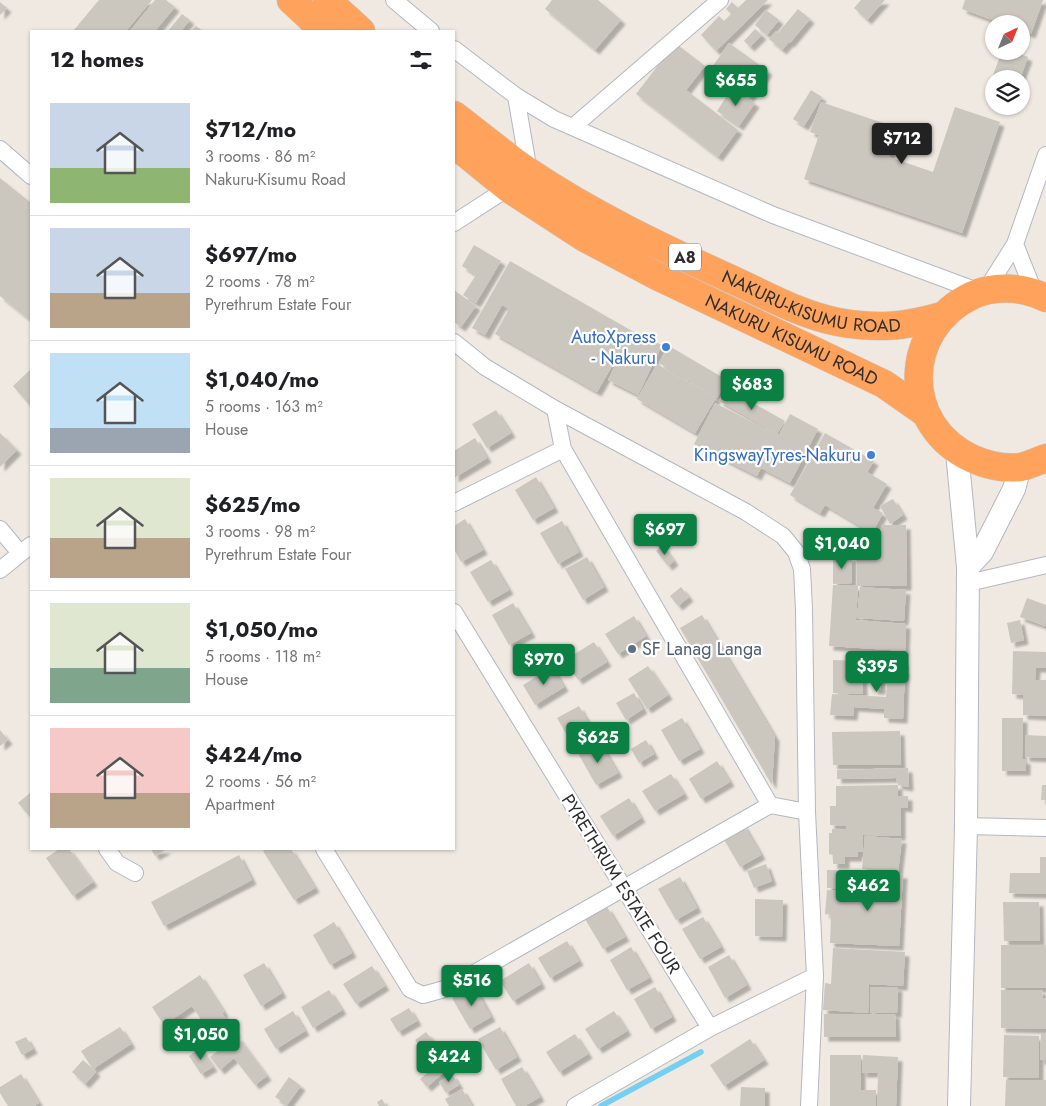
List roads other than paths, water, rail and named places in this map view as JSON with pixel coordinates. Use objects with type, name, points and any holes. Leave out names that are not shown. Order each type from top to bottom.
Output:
[{"type":"highway","points":[[290,0],[323,30]]},
{"type":"highway","points":[[327,0],[360,30]]},
{"type":"highway","name":"NAKURU-KISUMU ROAD","points":[[455,116],[519,180],[585,238],[657,276]]},
{"type":"highway","name":"NAKURU-KISUMU ROAD","points":[[455,145],[519,180],[582,204],[642,237],[794,308],[837,322],[888,327],[915,324],[942,316]]},
{"type":"highway","name":"NAKURU KISUMU ROAD","points":[[657,276],[884,384],[924,412]]},
{"type":"highway","name":"A8","points":[[1040,295],[1010,288],[983,291],[959,302],[942,316],[924,345],[918,378],[924,412],[938,434],[957,452],[987,465],[1020,467],[1046,458]]},
{"type":"street","points":[[394,0],[430,30]]},
{"type":"street","points":[[574,126],[720,0]]},
{"type":"street","points":[[455,50],[516,96],[554,119],[574,126],[773,215],[983,291],[1015,244],[1046,155]]},
{"type":"street","points":[[455,222],[519,180],[516,96]]},
{"type":"street","points":[[0,149],[30,175]]},
{"type":"street","points":[[1015,244],[1040,295]]},
{"type":"street","points":[[455,343],[485,367],[555,409],[746,512],[783,536],[796,552],[802,569],[804,610],[807,812],[815,976],[808,1106]]},
{"type":"street","points":[[555,409],[563,449],[770,805]]},
{"type":"street","points":[[455,503],[563,449]]},
{"type":"street","points":[[957,452],[968,575],[966,826],[959,1106]]},
{"type":"street","points":[[968,575],[1014,489],[1020,467]]},
{"type":"street","points":[[0,529],[26,549],[0,570]]},
{"type":"street","points":[[968,575],[1046,565]]},
{"type":"street","name":"PYRETHRUM ESTATE FOUR","points":[[455,614],[710,1028]]},
{"type":"street","points":[[325,850],[410,989],[423,994],[448,988],[770,805],[807,812]]},
{"type":"street","points":[[966,826],[1046,828]]},
{"type":"street","points":[[108,850],[117,863],[135,873]]},
{"type":"street","points":[[575,1106],[710,1028],[815,976]]},
{"type":"waterway","points":[[601,1106],[701,1052]]},
{"type":"place","name":"AutoXpress - Nakuru","points":[[666,347]]},
{"type":"place","name":"KingswayTyres-Nakuru","points":[[871,455]]},
{"type":"place","name":"SF Lanag Langa","points":[[632,649]]}]
